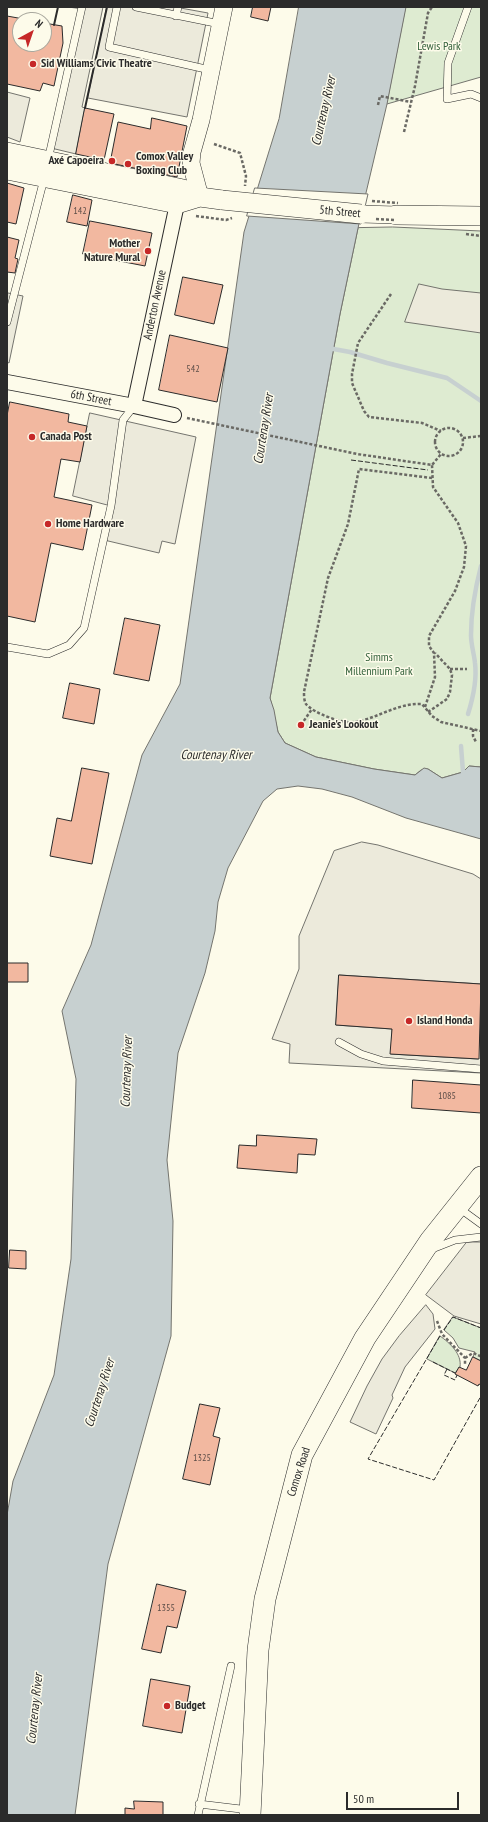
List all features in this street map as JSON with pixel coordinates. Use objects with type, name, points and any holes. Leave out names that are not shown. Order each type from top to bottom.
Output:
[{"type":"main road","name":"5th Street","points":[[7,152],[46,169],[177,204],[200,197]]},
{"type":"main road","name":"5th Street","points":[[7,170],[46,169],[183,189],[200,197],[361,214]]},
{"type":"main road","name":"5th Street","points":[[396,215],[481,216]]},
{"type":"main road","name":"Comox Road","points":[[250,1812],[258,1650],[265,1599],[302,1455],[365,1338],[419,1256],[481,1177]]},
{"type":"street","points":[[200,197],[191,163],[192,152],[224,7]]},
{"type":"street","name":"Anderton Avenue","points":[[134,406],[177,204]]},
{"type":"street","name":"5th Street","points":[[361,214],[396,215]]},
{"type":"street","name":"6th Street","points":[[7,382],[174,415]]},
{"type":"lane","points":[[7,322],[46,169],[82,7]]},
{"type":"lane","points":[[116,7],[109,47],[211,70]]},
{"type":"lane","points":[[136,7],[220,24]]},
{"type":"lane","points":[[176,16],[178,7]]},
{"type":"lane","points":[[468,7],[448,63],[447,99],[470,94],[481,98]]},
{"type":"lane","points":[[7,647],[48,654],[69,645],[84,628],[111,506],[124,420],[134,406]]},
{"type":"lane","points":[[339,1042],[361,1054],[383,1061],[481,1069]]},
{"type":"lane","points":[[458,1206],[481,1224]]},
{"type":"lane","points":[[419,1256],[455,1240],[481,1237]]},
{"type":"lane","points":[[198,1815],[199,1804],[231,1666]]},
{"type":"lane","points":[[199,1804],[250,1812]]},
{"type":"path","points":[[404,132],[428,14],[432,7]]},
{"type":"path","points":[[378,105],[380,96],[411,102]]},
{"type":"path","points":[[391,294],[358,343],[352,374],[352,383],[364,411],[369,417],[422,423],[441,431]]},
{"type":"path","points":[[174,415],[357,454],[432,465]]},
{"type":"path","points":[[447,428],[454,429],[463,438],[463,445],[460,452],[454,456],[448,457],[441,454],[436,449],[434,442],[436,436],[447,428]]},
{"type":"path","points":[[463,438],[481,436]]},
{"type":"path","points":[[428,712],[447,699],[450,692],[452,676],[450,669],[429,646],[428,636],[455,591],[464,567],[466,546],[458,523],[433,487],[432,465],[441,454]]},
{"type":"path","points":[[432,478],[359,469],[348,524],[328,578],[304,692],[305,703],[312,709],[332,719],[353,722],[399,706],[422,704],[428,712],[441,722],[481,731]]},
{"type":"path","points":[[425,707],[435,677],[434,653]]},
{"type":"path","points":[[450,669],[467,668]]},
{"type":"path","points":[[300,725],[312,709]]},
{"type":"path","points":[[473,729],[473,736],[476,742]]},
{"type":"path","points":[[437,1322],[442,1334],[465,1358],[465,1365]]},
{"type":"path","points":[[465,1358],[474,1353],[481,1355]]},
{"type":"green space","name":"Lewis Park","points":[[406,7],[481,7],[481,77],[387,104]]},
{"type":"green space","name":"Simms Millennium Park","points":[[393,227],[481,231],[481,767],[469,766],[463,772],[442,778],[428,769],[421,770],[415,775],[374,769],[316,757],[285,743],[278,732],[270,698],[340,314],[358,228]]},
{"type":"green space","points":[[453,1317],[481,1328],[481,1361],[473,1357],[475,1352],[459,1348],[453,1338],[444,1330]]},
{"type":"green space","points":[[440,1336],[451,1345],[457,1353],[460,1367],[455,1373],[427,1359]]},
{"type":"shaded area","points":[[68,7],[103,7],[82,107],[85,108],[76,154],[51,148],[81,9]]},
{"type":"shaded area","points":[[107,7],[175,7],[208,13],[187,117],[88,98]]},
{"type":"shaded area","points":[[7,92],[30,98],[20,142],[7,137]]},
{"type":"shaded area","points":[[419,284],[442,289],[481,293],[481,333],[405,322]]},
{"type":"shaded area","points":[[8,293],[23,296],[9,363],[7,362]]},
{"type":"shaded area","points":[[90,413],[196,437],[175,544],[162,541],[159,553],[104,540],[111,506],[73,496]]},
{"type":"shaded area","points":[[362,842],[378,845],[473,874],[481,879],[481,984],[339,975],[336,1025],[392,1029],[391,1054],[478,1059],[481,1016],[481,1073],[289,1063],[290,1044],[272,1039],[299,969],[299,936],[334,851]]},
{"type":"shaded area","points":[[467,1242],[481,1242],[481,1324],[454,1316],[426,1295]]},
{"type":"shaded area","points":[[426,1305],[433,1314],[435,1329],[405,1367],[392,1395],[393,1398],[376,1434],[350,1422],[382,1359],[399,1336]]},
{"type":"water","name":"Courtenay River","points":[[299,7],[406,7],[387,104],[361,214],[340,314],[270,698],[278,732],[285,743],[316,757],[374,769],[415,775],[424,768],[442,778],[463,772],[469,766],[481,767],[481,839],[406,818],[352,797],[322,789],[298,786],[277,789],[263,801],[228,868],[218,902],[215,931],[205,973],[178,1053],[167,1160],[173,1221],[171,1336],[108,1564],[75,1815],[7,1815],[7,1515],[13,1481],[54,1375],[71,1259],[76,1079],[62,1011],[91,945],[142,755],[180,684],[244,232],[279,119]]},
{"type":"pier","points":[[255,188],[368,194],[361,224],[247,216]]},
{"type":"building","points":[[253,7],[271,7],[268,21],[251,17]]},
{"type":"building","name":"Sid Williams Civic Theatre","points":[[7,16],[12,17],[12,52],[52,52],[52,24],[62,26],[63,43],[54,86],[43,83],[40,91],[7,84]]},
{"type":"building","points":[[85,108],[114,114],[104,160],[76,154]]},
{"type":"building","points":[[152,118],[187,126],[177,177],[110,163],[118,122],[150,129]]},
{"type":"building","points":[[7,183],[24,188],[16,224],[7,222]]},
{"type":"building","points":[[73,195],[92,200],[87,226],[67,222]]},
{"type":"building","points":[[90,221],[152,233],[145,266],[83,254]]},
{"type":"building","points":[[7,237],[19,240],[15,258],[18,259],[15,273],[7,272]]},
{"type":"building","points":[[183,277],[223,285],[214,324],[175,315]]},
{"type":"building","points":[[170,335],[228,348],[217,402],[159,390]]},
{"type":"building","name":"Home Hardware","points":[[10,402],[69,414],[68,422],[87,426],[80,462],[61,459],[54,497],[92,505],[83,550],[51,543],[35,622],[7,616],[7,416]]},
{"type":"building","points":[[125,618],[160,625],[149,681],[114,674]]},
{"type":"building","points":[[70,683],[100,689],[94,724],[63,718]]},
{"type":"building","points":[[82,768],[109,773],[92,864],[50,856],[57,818],[71,821]]},
{"type":"building","points":[[7,963],[28,963],[28,982],[7,982]]},
{"type":"building","name":"Island Honda","points":[[339,975],[481,984],[479,1059],[390,1054],[392,1029],[336,1025]]},
{"type":"building","points":[[413,1080],[481,1085],[481,1113],[412,1108]]},
{"type":"building","points":[[257,1135],[317,1139],[315,1155],[298,1154],[297,1173],[237,1168],[239,1145],[256,1146]]},
{"type":"building","points":[[10,1250],[26,1251],[26,1269],[9,1268]]},
{"type":"building","points":[[473,1357],[481,1361],[481,1385],[479,1384],[478,1386],[455,1374],[459,1367],[466,1370]]},
{"type":"building","points":[[200,1404],[220,1408],[213,1436],[220,1438],[210,1485],[183,1479]]},
{"type":"building","points":[[157,1584],[186,1591],[177,1628],[167,1626],[161,1653],[142,1649]]},
{"type":"building","name":"Budget","points":[[151,1679],[190,1686],[182,1733],[143,1726]]},
{"type":"building","points":[[134,1801],[163,1802],[163,1815],[125,1815],[125,1808],[134,1809]]},
{"type":"waterway","points":[[328,348],[350,352],[447,378],[481,401]]},
{"type":"waterway","points":[[468,714],[475,682],[475,663],[471,639],[472,617],[475,592],[481,566]]},
{"type":"waterway","points":[[461,746],[463,772]]},
{"type":"fence","points":[[351,460],[428,470]]},
{"type":"fence","points":[[444,1330],[453,1317],[481,1328]]},
{"type":"fence","points":[[440,1336],[368,1459],[434,1480],[481,1396]]},
{"type":"fence","points":[[433,1362],[455,1373]]},
{"type":"fence","points":[[447,1369],[444,1375],[455,1380],[457,1375]]},
{"type":"wall","points":[[54,25],[58,7]]},
{"type":"wall","points":[[85,108],[107,7]]},
{"type":"place","name":"Sid Williams Civic Theatre","points":[[33,64]]},
{"type":"place","name":"Axé Capoeira","points":[[112,161]]},
{"type":"place","name":"Comox Valley Boxing Club","points":[[128,164]]},
{"type":"place","name":"Mother Nature Mural","points":[[148,251]]},
{"type":"place","name":"Canada Post","points":[[32,437]]},
{"type":"place","name":"Home Hardware","points":[[48,524]]},
{"type":"place","name":"Jeanie's Lookout","points":[[301,725]]},
{"type":"place","name":"Island Honda","points":[[409,1021]]},
{"type":"place","name":"Budget","points":[[167,1706]]}]
